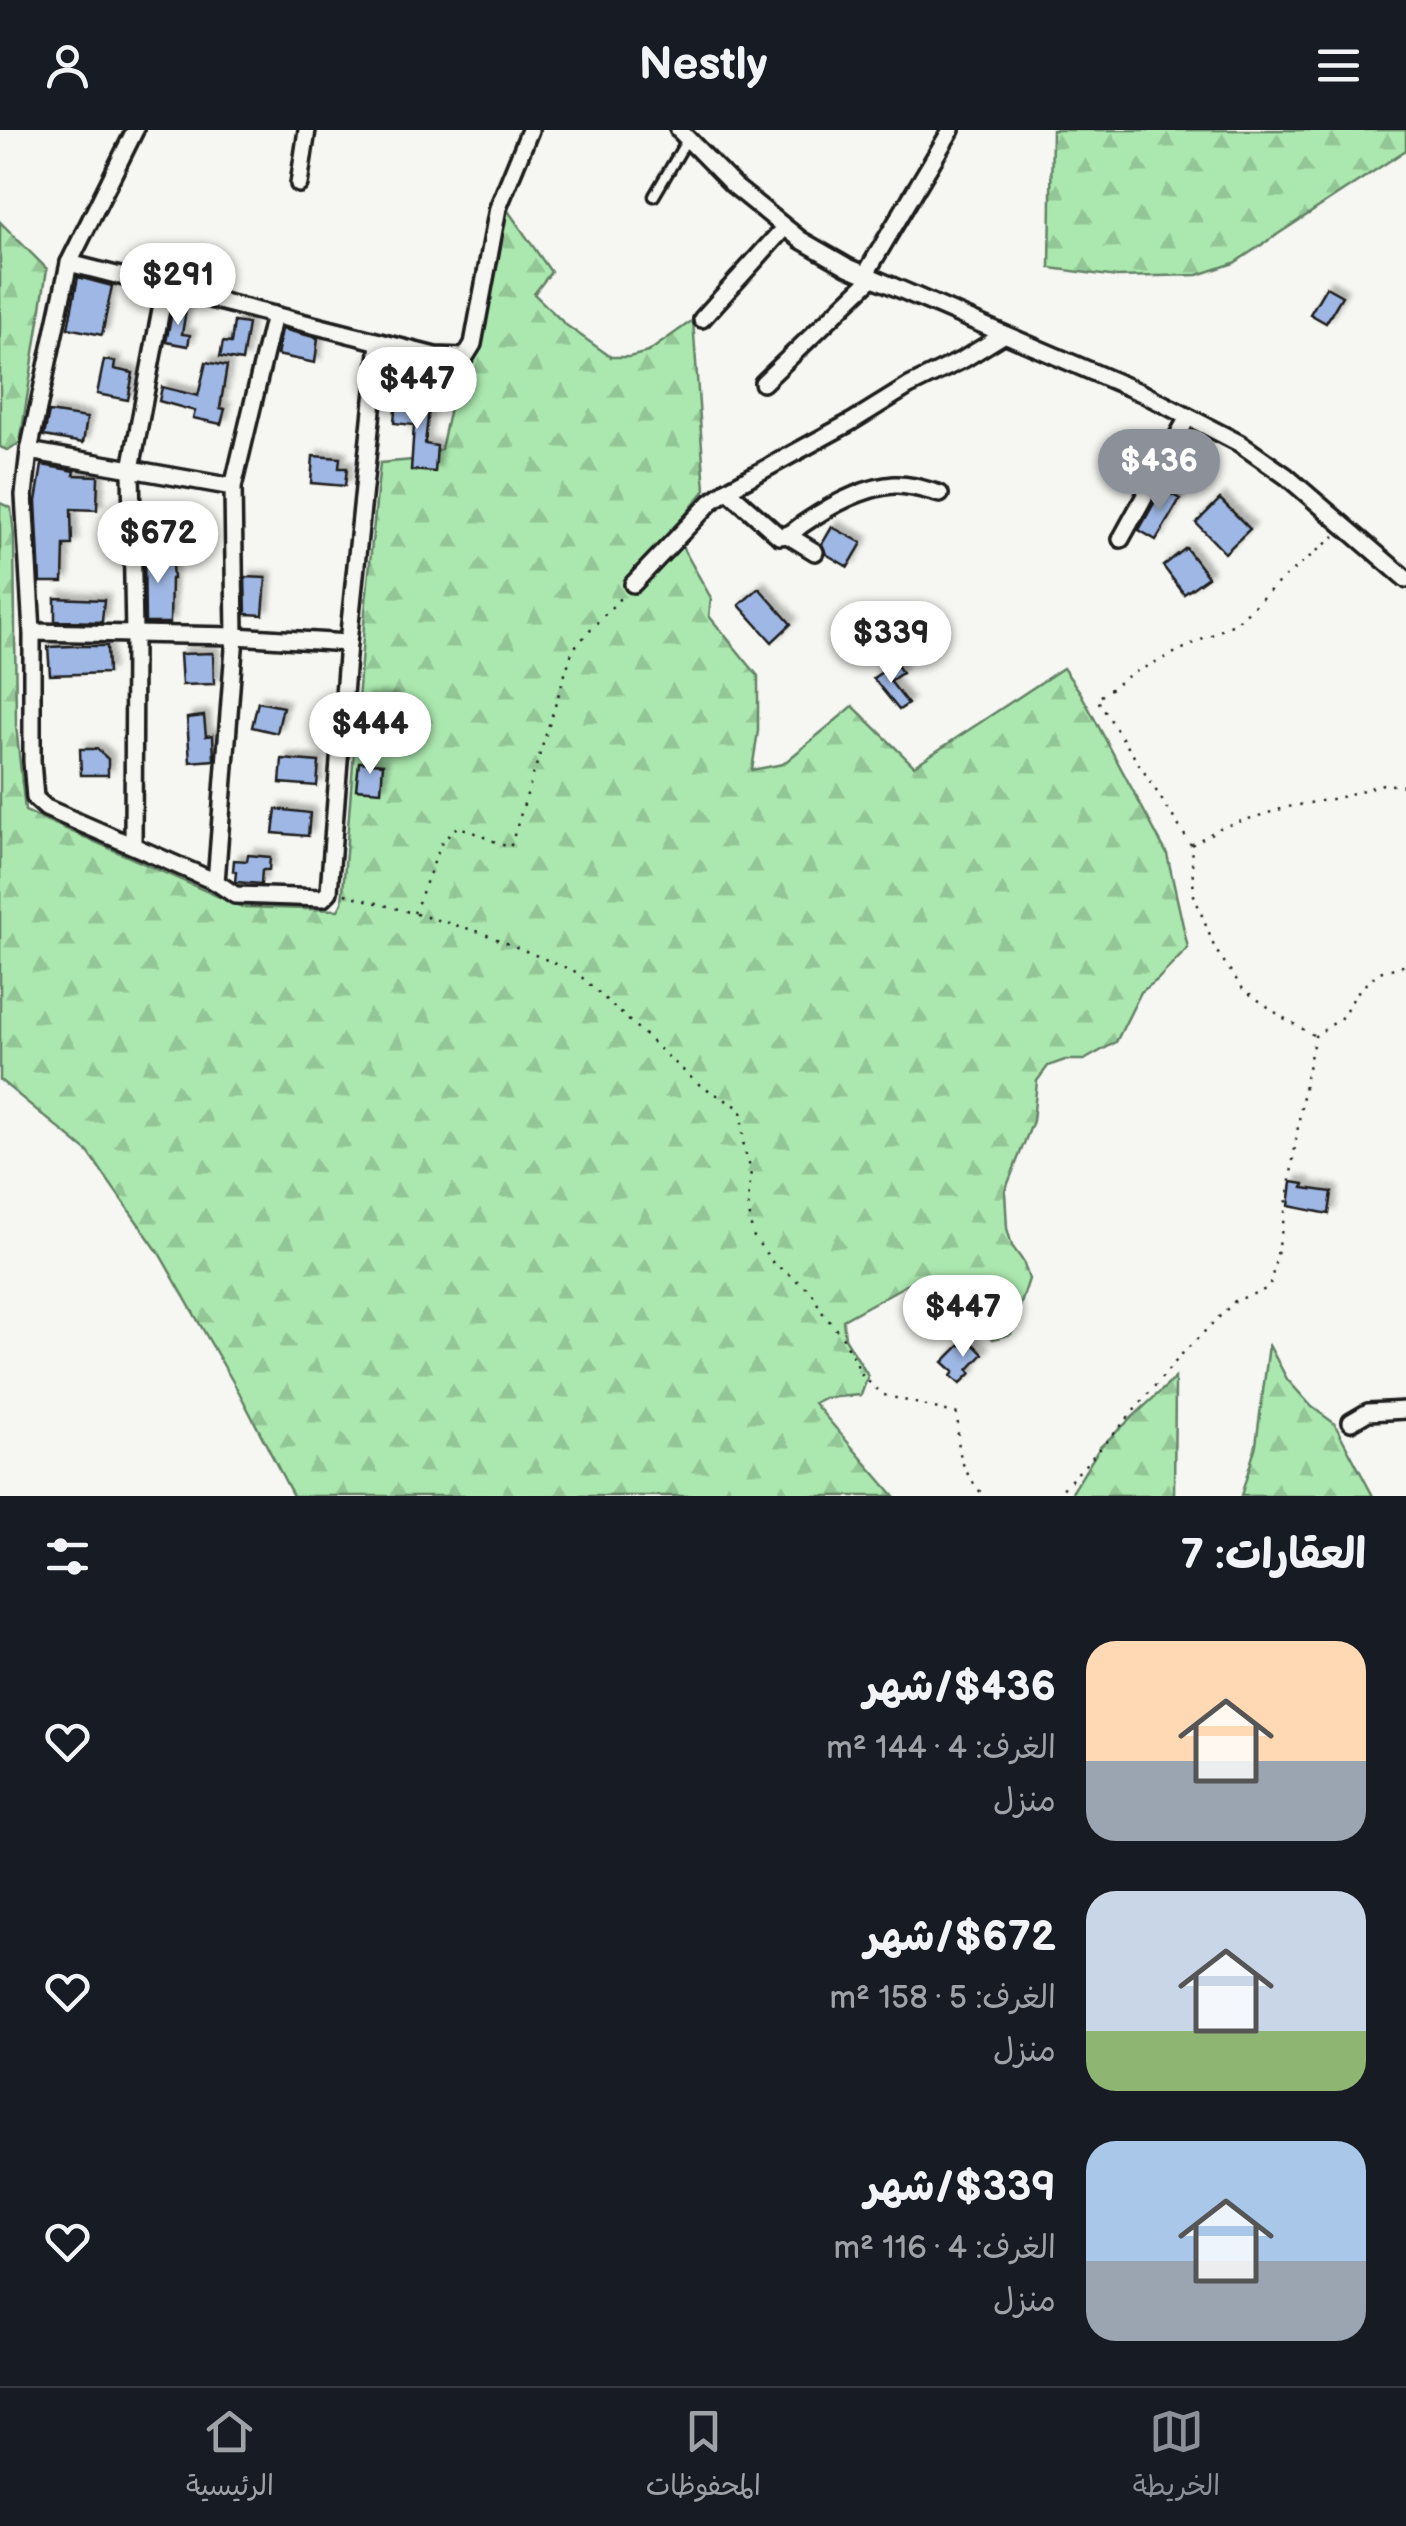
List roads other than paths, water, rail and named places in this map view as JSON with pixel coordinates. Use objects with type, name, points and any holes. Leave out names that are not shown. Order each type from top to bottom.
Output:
[{"type":"street","points":[[135,130],[69,263],[29,451],[24,496],[32,632],[35,798],[52,811],[216,882],[235,895],[323,898],[329,892],[348,643],[378,342]]},
{"type":"street","points":[[299,184],[307,130]]},
{"type":"street","points":[[69,263],[435,356],[465,357],[473,344],[498,208],[530,130]]},
{"type":"street","points":[[763,383],[868,276],[951,130]]},
{"type":"street","points":[[684,134],[732,185],[784,228],[826,255],[1144,394],[1240,443],[1406,579]]},
{"type":"street","points":[[702,319],[784,228]]},
{"type":"street","points":[[133,845],[131,469],[165,288]]},
{"type":"street","points":[[216,882],[235,636],[233,487],[274,314]]},
{"type":"street","points":[[633,584],[727,490],[1003,335]]},
{"type":"street","points":[[1122,539],[1188,417]]},
{"type":"street","points":[[29,451],[233,487]]},
{"type":"street","points":[[789,536],[804,522],[869,490],[895,485],[940,494]]},
{"type":"street","points":[[727,490],[780,536],[789,536],[814,552]]},
{"type":"street","points":[[32,632],[235,636],[348,643]]},
{"type":"street","points":[[1351,1422],[1368,1412],[1406,1410]]},
{"type":"lane","points":[[654,196],[684,134]]}]
